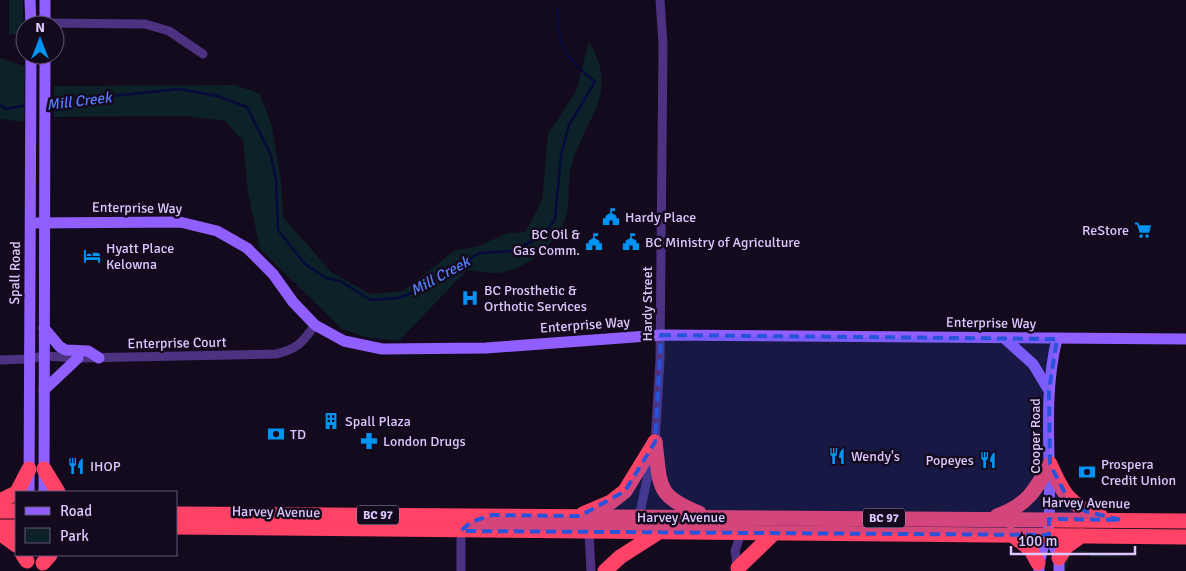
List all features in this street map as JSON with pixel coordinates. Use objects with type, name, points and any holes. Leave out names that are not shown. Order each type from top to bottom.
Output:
[{"type":"highway","points":[[580,516],[611,502],[625,491],[655,442]]},
{"type":"highway","points":[[655,442],[664,492],[675,504],[707,517]]},
{"type":"highway","points":[[988,518],[1012,510],[1029,499],[1050,464]]},
{"type":"highway","points":[[1050,464],[1068,499],[1085,511],[1121,520]]},
{"type":"highway","points":[[19,491],[37,469],[57,491]]},
{"type":"highway","points":[[0,501],[15,494]]},
{"type":"highway","points":[[0,512],[15,512]]},
{"type":"highway","name":"Harvey Avenue","points":[[178,514],[988,518],[1186,521]]},
{"type":"highway","points":[[461,531],[471,522],[492,515]]},
{"type":"highway","points":[[606,532],[627,526],[638,517]]},
{"type":"highway","points":[[741,533],[754,524],[779,518]]},
{"type":"highway","points":[[0,527],[15,527]]},
{"type":"highway","name":"Harvey Avenue","points":[[178,527],[589,533],[1049,534],[1186,537]]},
{"type":"highway","points":[[0,533],[15,544]]},
{"type":"highway","points":[[606,571],[620,557],[657,533]]},
{"type":"highway","points":[[738,570],[774,533]]},
{"type":"highway","points":[[1011,534],[1031,550],[1039,567]]},
{"type":"highway","points":[[1059,564],[1066,547],[1081,536]]},
{"type":"main road","points":[[30,0],[31,15]]},
{"type":"main road","points":[[45,0],[45,15]]},
{"type":"main road","name":"Spall Road","points":[[32,65],[29,359],[37,469],[44,491]]},
{"type":"main road","name":"Spall Road","points":[[29,491],[37,469],[44,390],[45,65]]},
{"type":"main road","name":"Enterprise Way","points":[[32,223],[180,222],[217,231],[247,248],[273,274],[293,302],[315,325],[344,341],[382,349],[486,348],[661,334],[1186,339]]},
{"type":"main road","points":[[44,328],[60,347],[66,350],[88,351],[99,358]]},
{"type":"main road","points":[[1004,338],[1033,364],[1042,375],[1049,391]]},
{"type":"main road","name":"Cooper Road","points":[[1039,567],[1049,534],[1049,391],[1052,359],[1057,339]]},
{"type":"main road","points":[[44,390],[78,358]]},
{"type":"main road","name":"Cooper Road","points":[[1049,534],[1059,564]]},
{"type":"street","name":"Hardy Street","points":[[638,517],[655,442],[661,334],[663,44],[660,0]]},
{"type":"street","points":[[65,24],[145,24],[169,31],[203,54]]},
{"type":"street","name":"Enterprise Court","points":[[0,360],[29,359],[44,356],[99,358],[276,354],[297,347],[315,325]]},
{"type":"street","points":[[461,531],[461,571]]},
{"type":"street","points":[[589,533],[591,571]]},
{"type":"street","points":[[738,570],[735,552],[741,533]]},
{"type":"highlighted area","points":[[661,335],[1057,339],[1049,391],[1050,464],[1068,499],[1085,511],[1121,520],[1049,519],[1049,535],[461,531],[471,522],[492,515],[580,516],[625,491],[655,442]]},
{"type":"green space","points":[[9,0],[23,0],[23,15],[15,15],[15,34],[9,34]]},
{"type":"green space","points":[[589,42],[598,60],[602,77],[601,92],[571,167],[569,198],[566,217],[562,227],[547,247],[538,255],[516,268],[494,273],[467,270],[399,341],[366,337],[342,329],[260,249],[248,192],[243,141],[225,121],[184,116],[54,117],[54,86],[235,85],[260,94],[272,127],[281,181],[283,217],[331,272],[370,294],[403,291],[455,250],[476,247],[508,233],[525,232],[542,201],[548,134],[576,91]]},
{"type":"green space","points":[[0,58],[15,63],[15,65],[25,66],[24,122],[0,119]]},
{"type":"green space","points":[[1078,550],[1129,557],[1091,557],[1089,553],[1078,552],[1069,559],[1066,571],[1064,571],[1066,559]]},
{"type":"waterway","name":"Mill Creek","points":[[47,103],[179,89],[217,96],[247,107],[271,155],[276,180],[278,230],[305,264],[326,278],[340,281],[371,300],[398,298],[421,290],[441,275],[480,253],[512,251],[543,236],[555,219],[561,155],[569,125],[595,82],[577,66],[565,51],[559,34],[558,9]]},
{"type":"waterway","name":"Mill Creek","points":[[0,104],[5,109],[27,105]]},
{"type":"place","name":"Hardy Place","points":[[611,217]]},
{"type":"place","name":"ReStore","points":[[1143,230]]},
{"type":"place","name":"BC Oil & Gas Comm.","points":[[594,242]]},
{"type":"place","name":"BC Ministry of Agriculture","points":[[631,242]]},
{"type":"place","name":"Hyatt Place Kelowna","points":[[92,256]]},
{"type":"place","name":"BC Prosthetic & Orthotic Services","points":[[470,298]]},
{"type":"place","name":"Spall Plaza","points":[[331,421]]},
{"type":"place","name":"TD","points":[[276,434]]},
{"type":"place","name":"London Drugs","points":[[369,441]]},
{"type":"place","name":"Wendy's","points":[[837,456]]},
{"type":"place","name":"Popeyes","points":[[988,460]]},
{"type":"place","name":"IHOP","points":[[76,466]]},
{"type":"place","name":"Prospera Credit Union","points":[[1087,472]]}]
